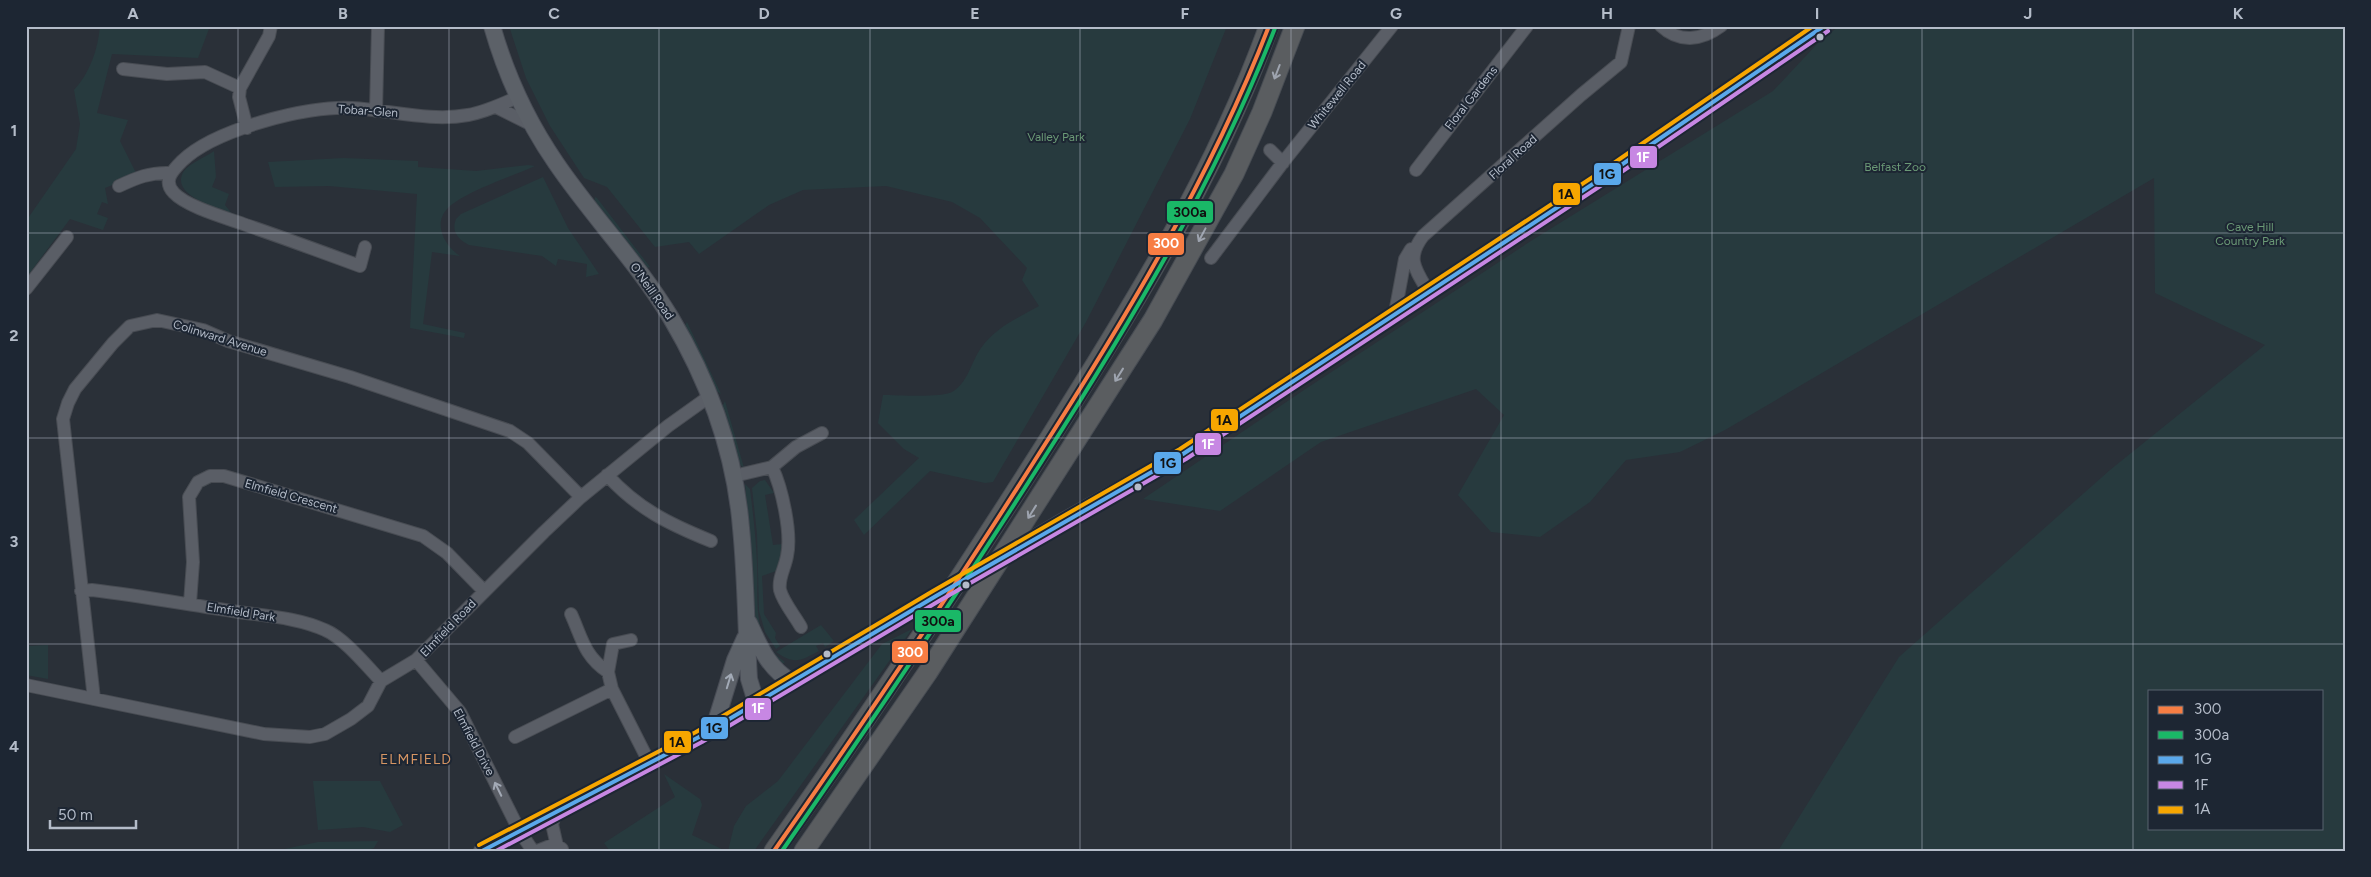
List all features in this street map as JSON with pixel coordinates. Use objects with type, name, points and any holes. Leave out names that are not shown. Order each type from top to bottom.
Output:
[{"type":"highway","points":[[774,851],[925,631],[1123,323],[1175,232],[1213,160],[1241,99],[1269,26]]},
{"type":"highway","points":[[804,851],[960,623],[1153,320],[1234,174],[1262,112],[1294,26]]},
{"type":"main road","name":"O'Neill Road","points":[[492,26],[502,60],[532,125],[556,164],[661,302],[689,350],[710,396],[734,476],[741,528],[749,679],[756,702]]},
{"type":"main road","points":[[482,851],[556,814],[714,728],[1067,519],[1182,454],[1614,170],[1824,26]]},
{"type":"main road","points":[[745,614],[769,663],[776,672],[792,682]]},
{"type":"main road","points":[[714,728],[735,660],[746,635]]},
{"type":"street","points":[[247,128],[239,97],[240,88],[269,36],[271,26]]},
{"type":"street","points":[[376,111],[378,26]]},
{"type":"street","name":"Whitewell Road","points":[[1211,258],[1283,162],[1392,26]]},
{"type":"street","name":"Floral Gardens","points":[[1416,170],[1526,26]]},
{"type":"street","name":"Floral Road","points":[[1395,313],[1408,253],[1423,236],[1581,95],[1621,62],[1629,26]]},
{"type":"street","points":[[1660,26],[1670,35],[1693,39],[1721,26]]},
{"type":"street","points":[[123,70],[167,74],[205,72],[240,88]]},
{"type":"street","name":"Tobar-Glen","points":[[170,172],[188,156],[247,128],[315,110],[351,108],[448,117],[468,115],[518,97]]},
{"type":"street","points":[[496,106],[532,125]]},
{"type":"street","points":[[1270,150],[1283,162]]},
{"type":"street","points":[[118,186],[141,176],[157,172],[170,172],[169,184],[174,193],[194,205],[220,216],[360,266],[365,247]]},
{"type":"street","points":[[26,289],[67,237]]},
{"type":"street","points":[[1415,246],[1414,266],[1428,291]]},
{"type":"street","name":"Colinward Avenue","points":[[94,699],[63,419],[68,403],[93,366],[130,326],[157,320],[203,330],[228,341],[350,377],[510,431],[528,443],[581,497]]},
{"type":"street","name":"Elmfield Road","points":[[381,681],[416,660],[581,497],[668,426],[710,396]]},
{"type":"street","points":[[734,476],[772,467],[796,447],[822,433]]},
{"type":"street","points":[[772,467],[780,488],[788,537],[787,556],[780,581],[780,591],[801,627]]},
{"type":"street","points":[[607,475],[624,494],[649,513],[711,540]]},
{"type":"street","name":"Elmfield Crescent","points":[[190,603],[193,562],[189,497],[198,482],[210,476],[224,476],[423,536],[447,553],[484,592]]},
{"type":"street","name":"Elmfield Park","points":[[81,591],[92,590],[190,603],[297,621],[326,630],[356,654],[381,681]]},
{"type":"street","points":[[571,614],[581,639],[594,663],[608,672]]},
{"type":"street","points":[[631,640],[614,644],[608,672],[612,689],[650,764]]},
{"type":"street","name":"Elmfield Drive","points":[[416,660],[460,712],[520,832],[533,851]]},
{"type":"street","points":[[26,685],[264,734],[310,737],[335,730],[368,706],[381,681]]},
{"type":"street","points":[[515,736],[612,689]]},
{"type":"street","points":[[556,814],[552,824],[561,848]]},
{"type":"street","points":[[537,851],[555,844],[561,848]]},
{"type":"green space","points":[[100,26],[210,26],[198,58],[112,54],[97,113],[128,120],[120,141],[137,175],[105,188],[108,204],[102,202],[97,214],[108,218],[103,230],[70,219],[26,278],[26,221],[76,149],[80,124],[74,90],[89,68]]},
{"type":"green space","name":"Valley Park","points":[[509,26],[1227,26],[1190,119],[1086,322],[993,482],[985,483],[930,471],[864,535],[854,520],[919,458],[904,449],[878,423],[883,395],[939,395],[952,392],[957,388],[966,378],[981,348],[993,334],[1039,306],[1022,280],[1027,268],[980,218],[952,202],[886,186],[803,190],[769,205],[699,254],[689,242],[655,247],[607,187],[584,178],[550,126],[526,78]]},
{"type":"green space","points":[[1839,26],[2345,26],[2345,851],[1778,851],[1899,657],[2110,470],[2265,345],[2155,293],[2154,178],[1725,430],[1680,452],[1626,460],[1590,502],[1540,537],[1491,532],[1458,495],[1504,415],[1476,389],[1321,442],[1220,511],[1143,499],[1304,390],[1534,239],[1773,91],[1818,43]]},
{"type":"green space","points":[[214,151],[216,177],[212,187],[229,194],[225,205],[233,215],[197,200],[183,187],[181,180],[184,171],[190,165]]},
{"type":"green space","points":[[344,158],[418,161],[418,167],[476,171],[528,165],[535,166],[465,196],[455,202],[443,214],[441,221],[442,234],[445,241],[460,256],[432,252],[423,324],[465,333],[464,338],[410,328],[417,194],[329,186],[275,187],[268,162]]},
{"type":"green space","points":[[543,177],[568,228],[599,274],[586,277],[587,264],[558,259],[556,266],[542,256],[469,245],[457,235],[454,228],[456,219],[461,214]]},
{"type":"green space","points":[[595,197],[650,267],[646,268],[594,203]]},
{"type":"green space","points":[[687,322],[721,394],[715,390],[684,327]]},
{"type":"green space","points":[[725,401],[744,468],[739,464],[722,407]]},
{"type":"green space","points":[[765,480],[774,493],[765,495],[773,545],[782,544],[782,552],[776,571],[762,576],[764,614],[776,633],[775,638],[780,646],[776,649],[765,632],[759,611],[757,534],[752,488],[760,481]]},
{"type":"green space","points":[[745,484],[750,489],[761,629],[766,641],[774,652],[785,662],[778,667],[756,626]]},
{"type":"green space","points":[[821,625],[834,641],[825,647],[823,643],[816,646],[819,651],[798,660],[788,659],[776,652]]},
{"type":"green space","points":[[26,627],[29,646],[48,645],[48,679],[26,675]]},
{"type":"green space","points":[[912,629],[754,851],[728,851],[734,826],[746,806],[778,781],[882,644]]},
{"type":"green space","points":[[664,774],[700,799],[702,805],[692,835],[726,851],[610,851],[604,843],[675,797]]},
{"type":"green space","points":[[313,781],[380,781],[403,825],[390,832],[363,827],[318,830]]},
{"type":"green space","points":[[378,841],[374,848],[366,851],[275,851],[318,842]]},
{"type":"transit line","name":"300","points":[[774,851],[939,608],[1101,355],[1192,195],[1220,140],[1269,26]]},
{"type":"transit line","name":"1A","points":[[479,845],[696,732],[933,591],[1180,449],[1611,165],[1813,26]]},
{"type":"transit line","name":"1G","points":[[482,851],[699,737],[936,596],[1183,454],[1614,170],[1824,26]]},
{"type":"transit line","name":"300a","points":[[782,851],[946,609],[1108,356],[1139,304],[1198,196],[1226,141],[1275,28]]},
{"type":"transit line","name":"1F","points":[[496,851],[702,742],[939,601],[1186,459],[1617,175],[1828,31]]},
{"type":"district","name":"ELMFIELD","points":[[416,759]]},
{"type":"park label","name":"Belfast Zoo","points":[[1895,167]]},
{"type":"park label","name":"Cave Hill Country Park","points":[[2250,234]]}]
